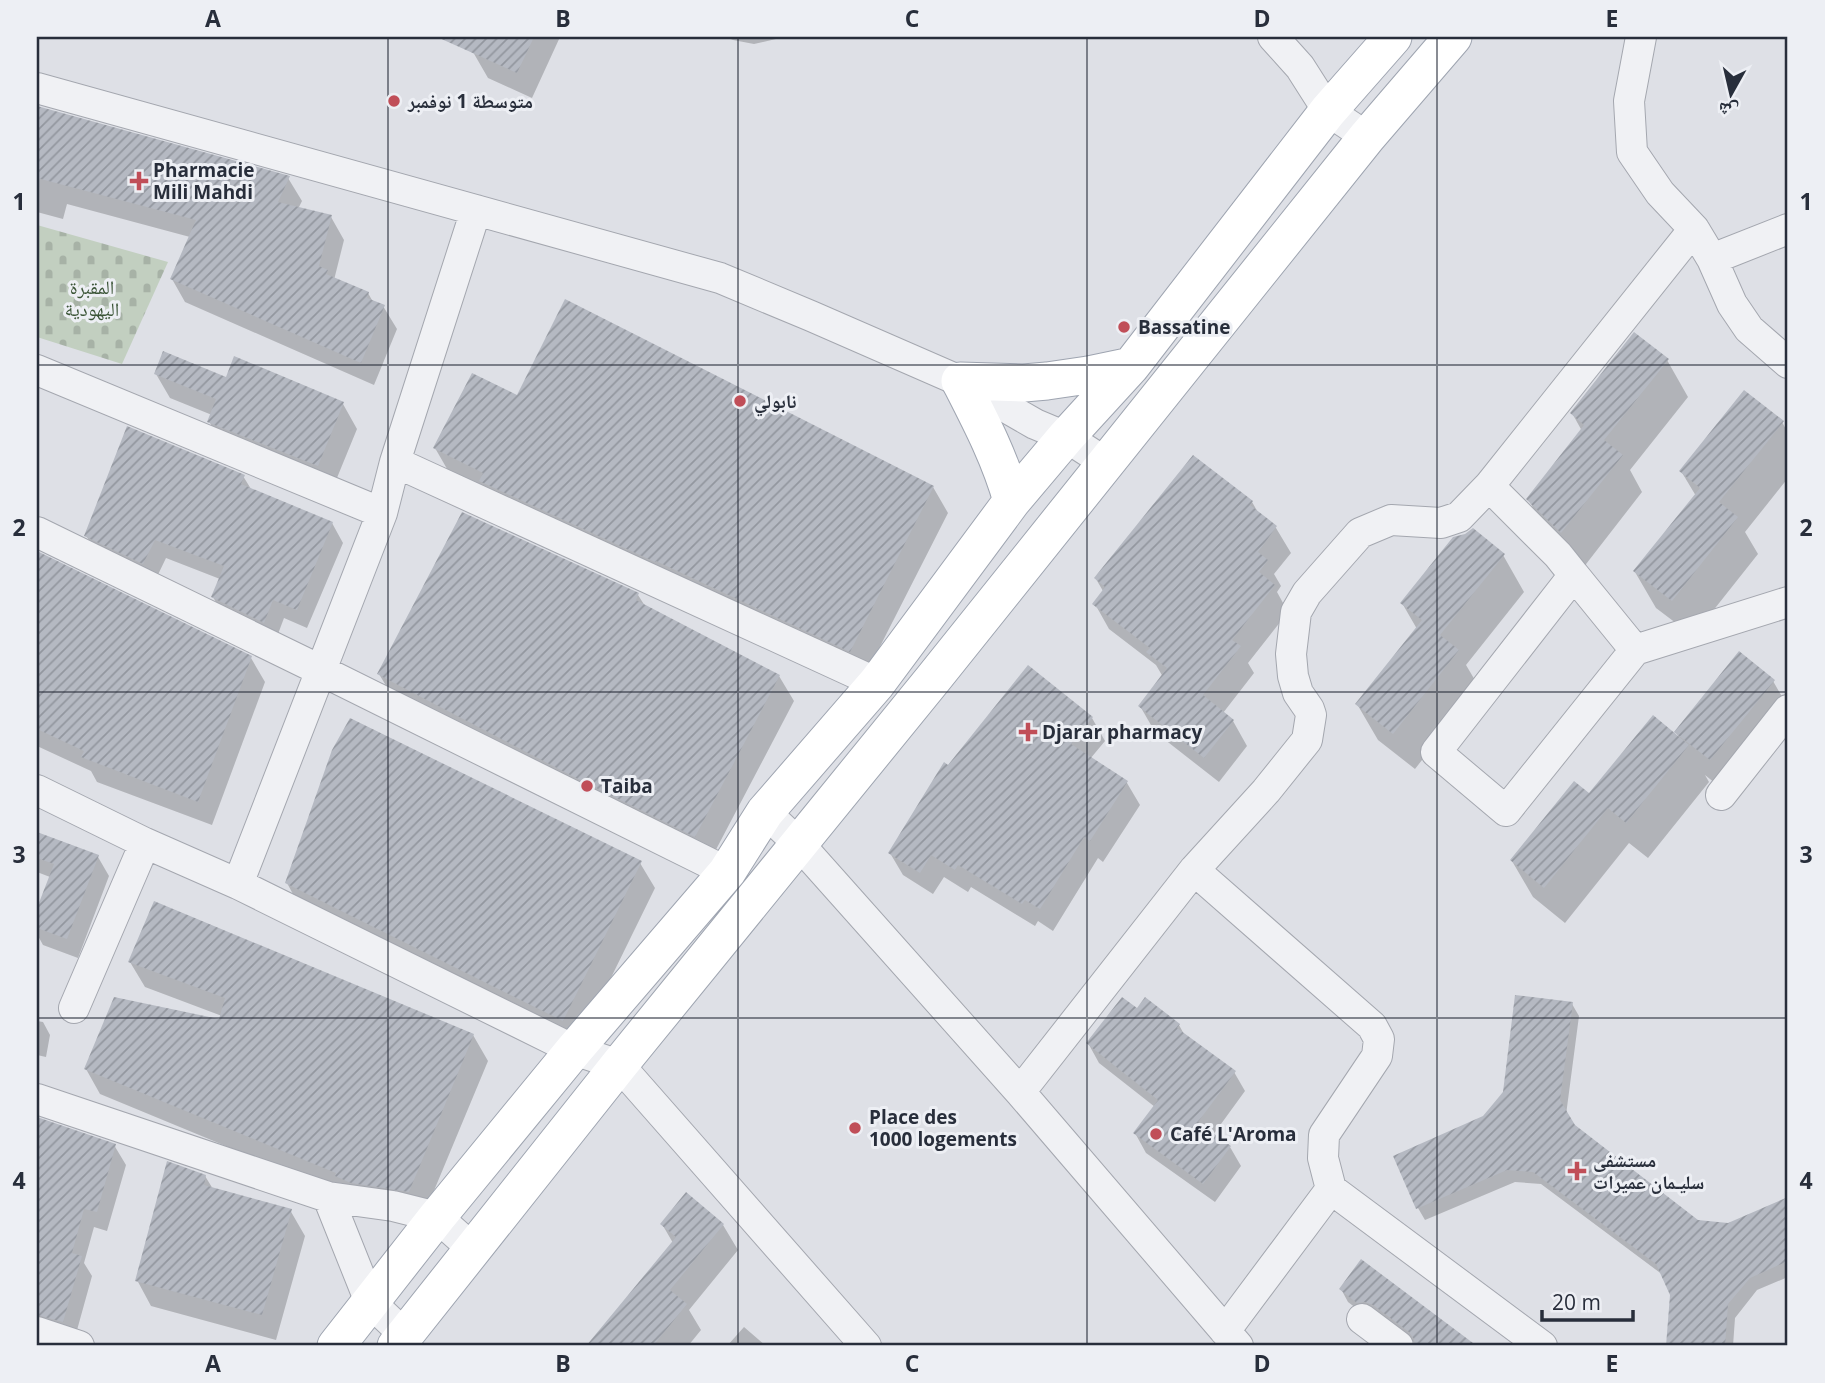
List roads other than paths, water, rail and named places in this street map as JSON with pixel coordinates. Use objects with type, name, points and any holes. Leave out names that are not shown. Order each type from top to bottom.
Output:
[{"type":"main road","points":[[336,1346],[437,1217],[574,1050],[727,872],[765,812],[877,683],[1012,501],[1131,366],[1328,111],[1393,37]]},
{"type":"main road","points":[[400,1341],[619,1065],[1367,138],[1453,37]]},
{"type":"main road","points":[[1012,501],[992,444],[960,381],[1035,382],[1131,366]]},
{"type":"street","points":[[1273,37],[1300,67],[1328,111],[1367,138]]},
{"type":"street","points":[[1641,37],[1629,101],[1632,152],[1660,194],[1694,229],[1712,259],[1732,304],[1749,330],[1788,363]]},
{"type":"street","points":[[37,88],[720,278],[960,381],[1035,424],[1066,437],[1106,463]]},
{"type":"street","points":[[238,884],[382,513],[395,462],[476,209]]},
{"type":"street","points":[[1020,1092],[1194,870],[1266,791],[1307,740],[1311,715],[1298,694],[1291,654],[1296,612],[1307,593],[1360,533],[1391,520],[1441,523],[1459,517],[1489,486],[1694,229]]},
{"type":"street","points":[[1712,259],[1788,229]]},
{"type":"street","points":[[37,370],[382,513]]},
{"type":"street","points":[[395,462],[877,683]]},
{"type":"street","points":[[1489,486],[1558,555],[1635,650]]},
{"type":"street","points":[[37,532],[727,872]]},
{"type":"street","points":[[1574,575],[1436,752],[1506,811],[1635,650],[1788,602]]},
{"type":"street","points":[[1720,794],[1788,710]]},
{"type":"street","points":[[37,790],[145,843],[238,884],[574,1050],[619,1065],[866,1346]]},
{"type":"street","points":[[765,812],[799,844],[1020,1092],[1231,1339],[1331,1189]]},
{"type":"street","points":[[74,1008],[145,843]]},
{"type":"street","points":[[1194,870],[1372,1026],[1379,1039],[1377,1056],[1324,1135],[1323,1158],[1331,1189],[1542,1346]]},
{"type":"street","points":[[37,1098],[328,1196],[393,1206],[437,1217],[474,1250]]},
{"type":"street","points":[[328,1196],[370,1302],[400,1341]]},
{"type":"street","points":[[1362,1319],[1398,1346]]},
{"type":"street","points":[[37,1332],[79,1346]]},
{"type":"place","name":"متوسطة 1 نوفمبر","points":[[394,101]]},
{"type":"place","name":"Pharmacie Mili Mahdi","points":[[139,181]]},
{"type":"place","name":"Bassatine","points":[[1124,327]]},
{"type":"place","name":"نابولي","points":[[740,401]]},
{"type":"place","name":"Djarar pharmacy","points":[[1028,732]]},
{"type":"place","name":"Taiba","points":[[587,786]]},
{"type":"place","name":"Place des 1000 logements","points":[[855,1128]]},
{"type":"place","name":"Café L'Aroma","points":[[1156,1134]]},
{"type":"place","name":"مستشفى سليـمان عميرات","points":[[1577,1171]]},
{"type":"park label","name":"المقبرة اليهودية","points":[[92,298]]}]
